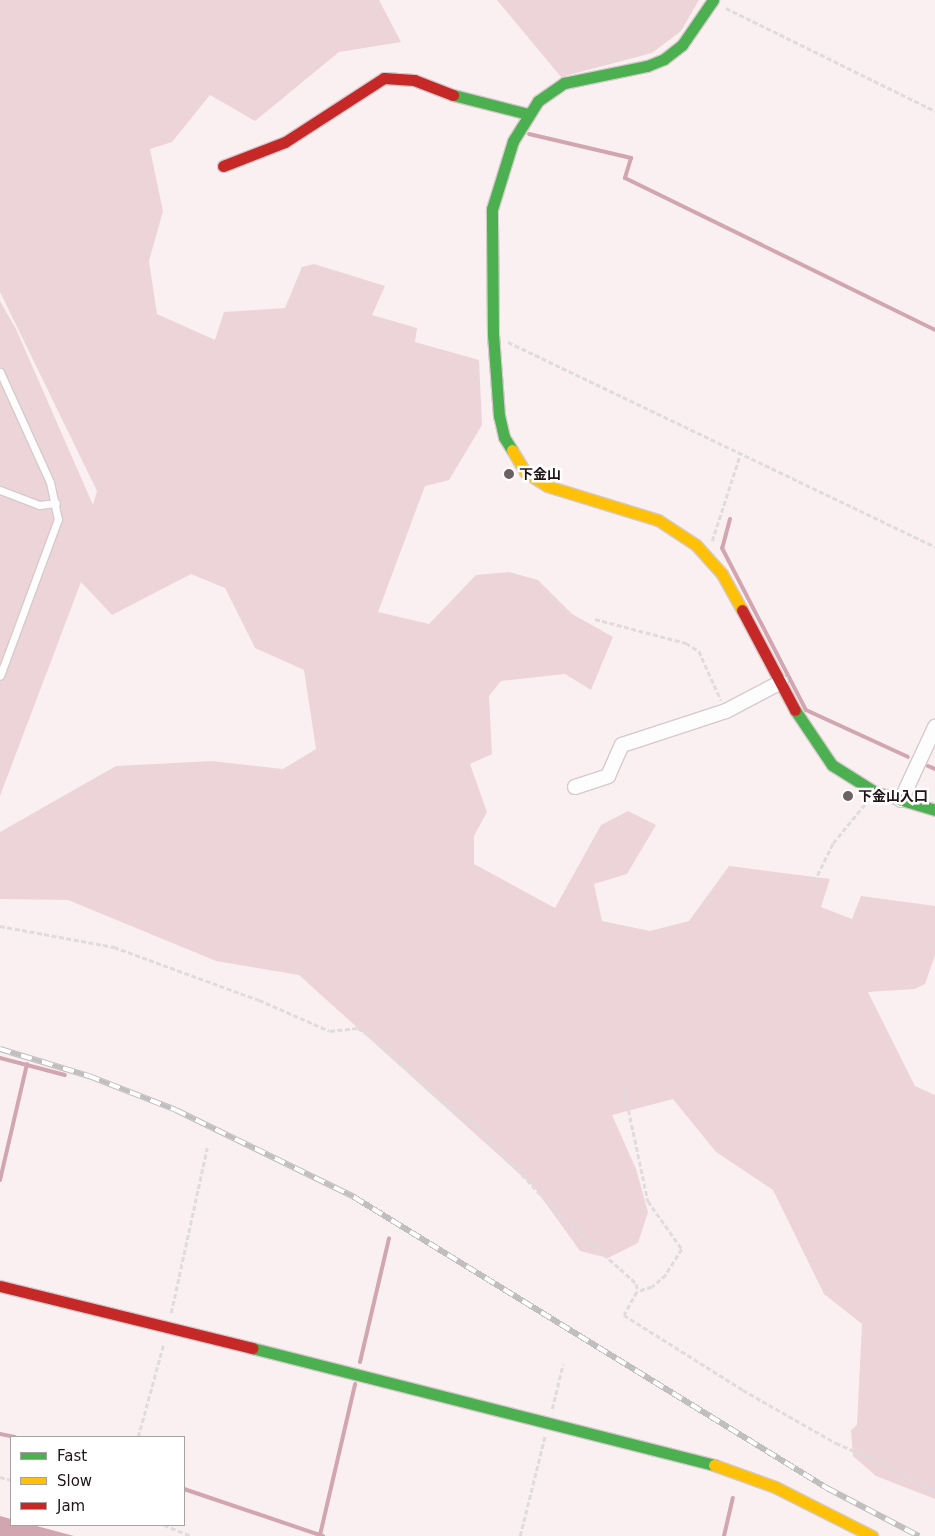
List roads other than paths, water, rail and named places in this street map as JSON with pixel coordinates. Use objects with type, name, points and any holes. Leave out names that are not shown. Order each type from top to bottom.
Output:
[{"type":"street","points":[[713,1],[682,45],[664,59],[647,66],[564,83],[548,92],[528,114],[513,140],[492,209],[493,334],[499,416],[512,455],[525,472],[547,486],[658,520],[681,532],[707,556],[722,574],[780,682],[823,755],[853,780],[875,792],[935,810]]},
{"type":"street","points":[[223,166],[285,142],[384,78],[414,80],[452,95],[528,114]]},
{"type":"street","points":[[575,787],[608,776],[622,745],[726,711],[780,682]]},
{"type":"street","points":[[901,800],[935,727]]},
{"type":"street","points":[[0,1286],[549,1419],[691,1457],[776,1487],[872,1536]]},
{"type":"lane","points":[[0,372],[50,482],[56,503],[55,530],[0,676]]},
{"type":"lane","points":[[0,490],[39,505],[56,503]]},
{"type":"waterway","points":[[529,134],[631,158],[625,178],[935,330]]},
{"type":"waterway","points":[[730,519],[722,548],[806,710],[908,757]]},
{"type":"waterway","points":[[928,766],[935,769]]},
{"type":"waterway","points":[[0,1058],[65,1075]]},
{"type":"waterway","points":[[0,1180],[27,1064]]},
{"type":"waterway","points":[[360,1362],[389,1238]]},
{"type":"waterway","points":[[320,1535],[355,1384]]},
{"type":"waterway","points":[[0,1434],[10,1436]]},
{"type":"waterway","points":[[185,1489],[323,1536]]},
{"type":"waterway","points":[[724,1536],[733,1498]]},
{"type":"railway","points":[[0,1049],[89,1076],[176,1110],[354,1197],[827,1488],[919,1536]]},
{"type":"place","name":"下金山","points":[[509,474]]},
{"type":"place","name":"下金山入口","points":[[848,796]]}]
